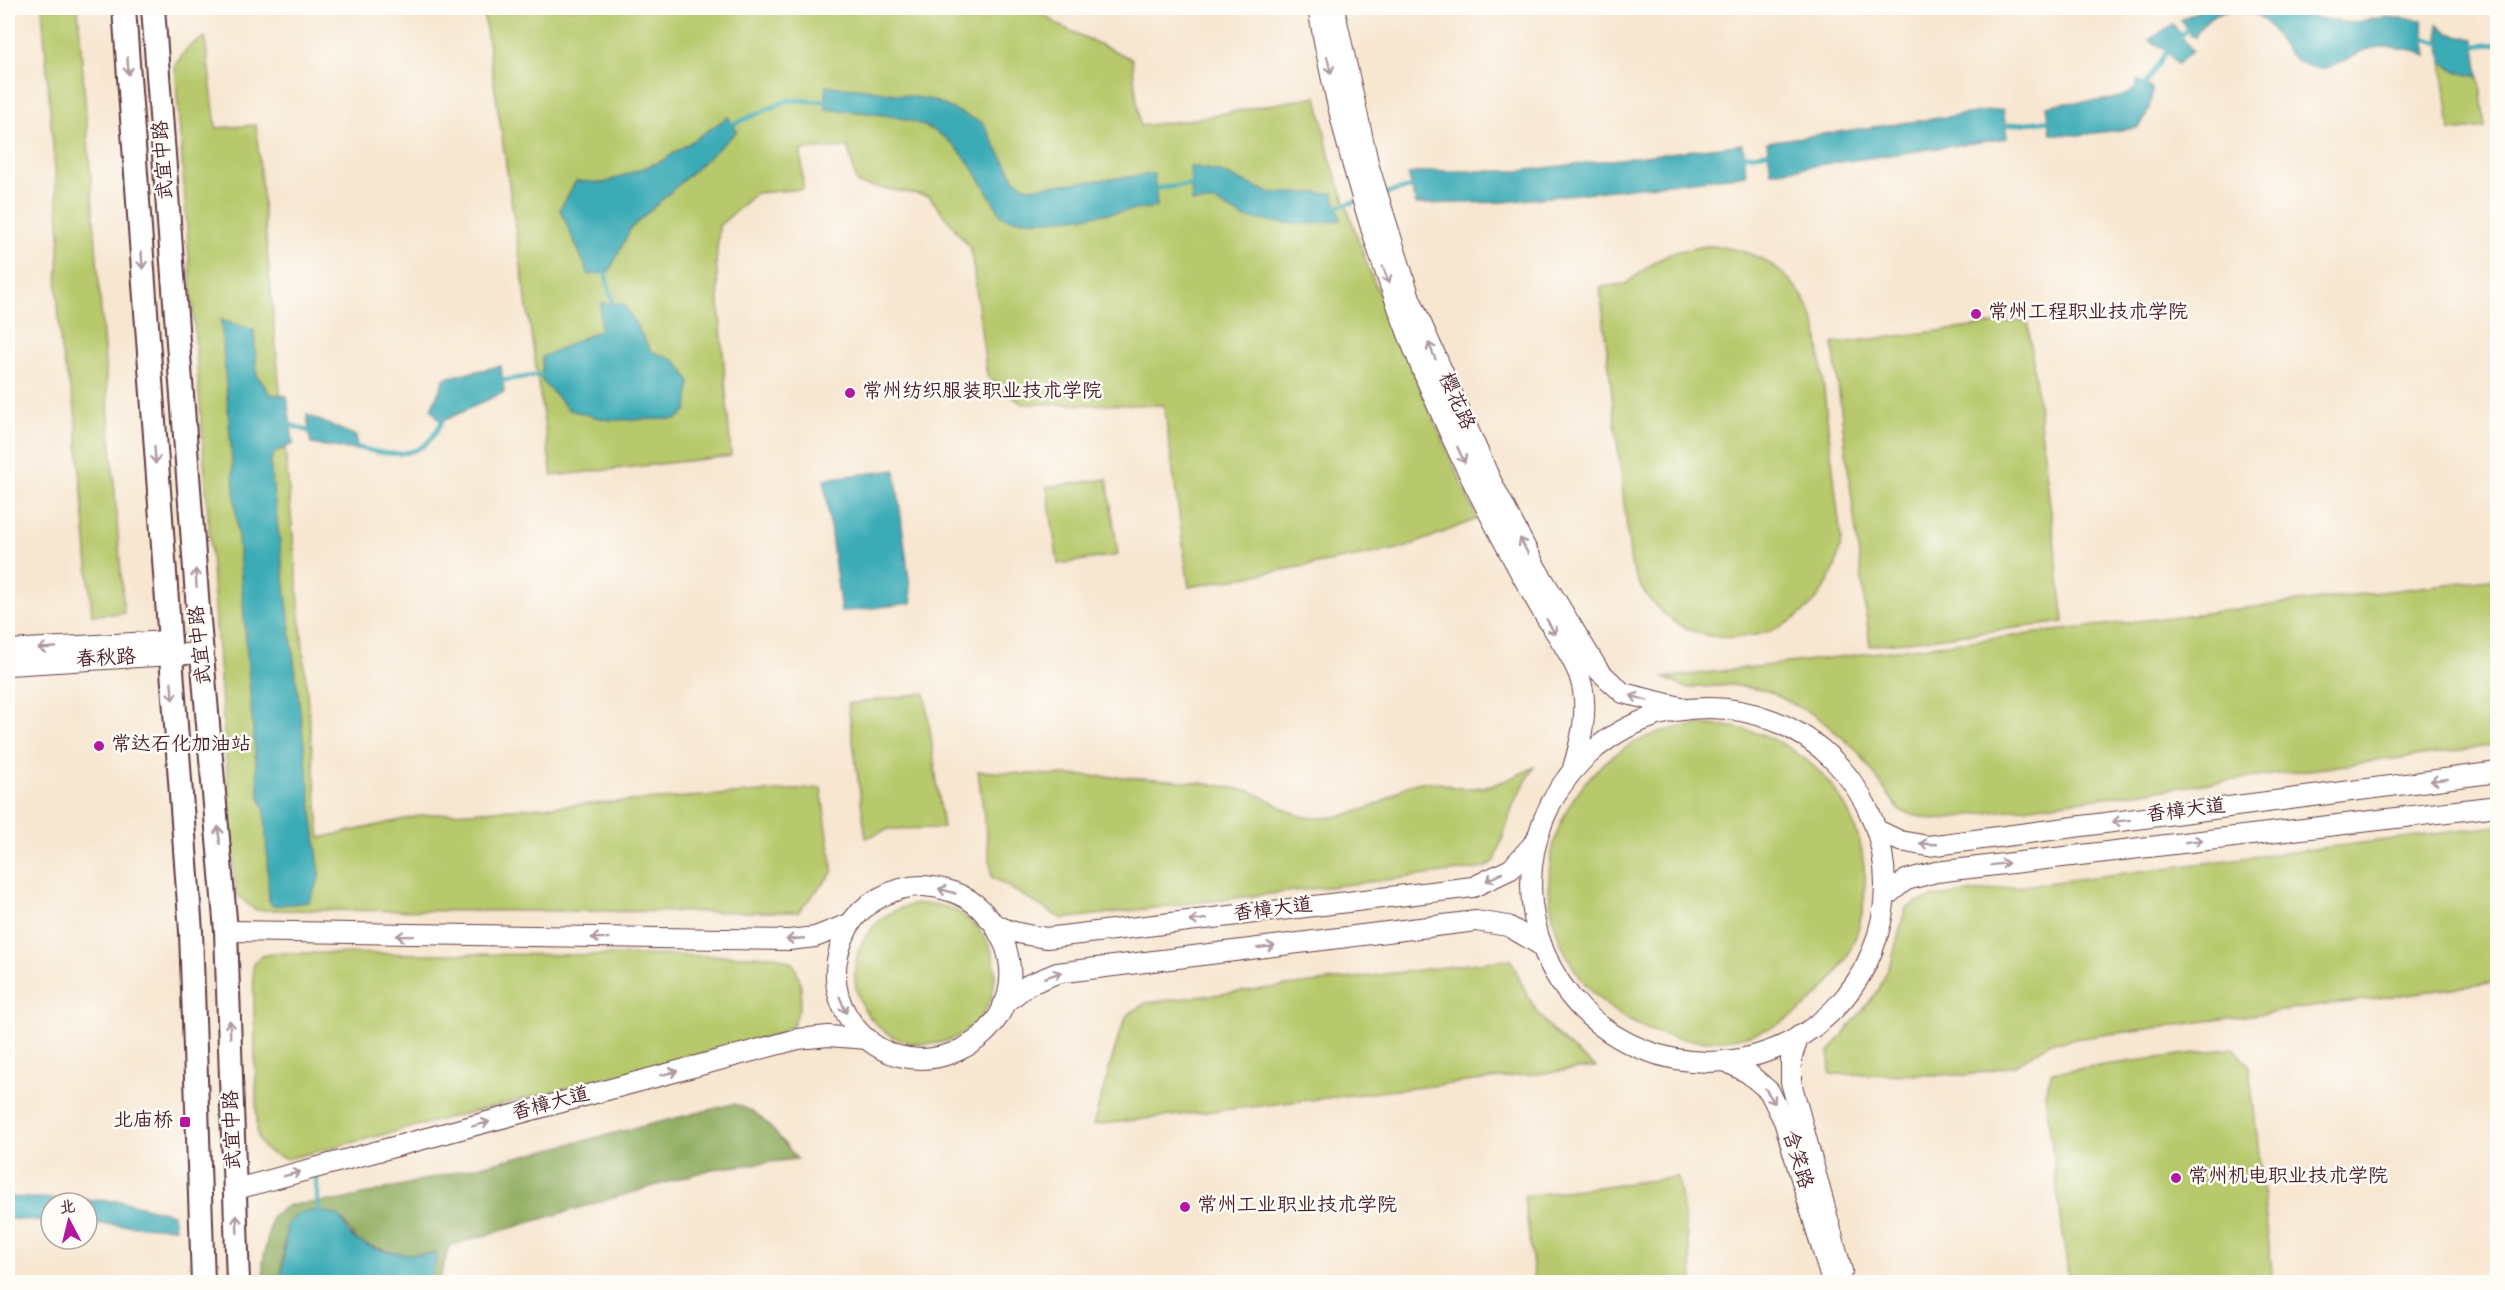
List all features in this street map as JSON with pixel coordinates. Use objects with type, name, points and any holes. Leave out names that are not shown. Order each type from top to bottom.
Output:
[{"type":"main road","name":"武宜中路","points":[[124,8],[191,932],[203,1282]]},
{"type":"main road","name":"武宜中路","points":[[153,8],[198,609],[204,653],[226,931],[238,1282]]},
{"type":"street","name":"樱花路","points":[[1318,8],[1327,56],[1425,377],[1476,487],[1530,590],[1578,673],[1585,697],[1584,722],[1571,775]]},
{"type":"street","name":"樱花路","points":[[1334,8],[1365,183]]},
{"type":"street","name":"樱花路","points":[[1376,216],[1490,479],[1536,568],[1599,671],[1623,693],[1696,710]]},
{"type":"street","name":"春秋路","points":[[8,665],[169,648]]},
{"type":"street","name":"春秋路","points":[[8,650],[169,648],[204,653]]},
{"type":"street","points":[[1717,708],[1750,713],[1788,727],[1813,742],[1831,757],[1859,791],[1877,830],[1885,866],[1886,896],[1878,939],[1854,986],[1833,1011],[1799,1036],[1760,1054],[1709,1062],[1661,1056],[1630,1044],[1604,1028],[1579,1006],[1551,967],[1542,946],[1531,895],[1532,862],[1542,823],[1558,790],[1586,757],[1616,734],[1647,719],[1675,711],[1696,710],[1717,708]]},
{"type":"street","name":"香樟大道","points":[[1877,830],[1900,841],[1928,846],[2498,772]]},
{"type":"street","name":"香樟大道","points":[[1886,896],[1906,880],[1936,872],[2498,806]]},
{"type":"street","name":"香樟大道","points":[[994,924],[1021,934],[1046,938],[1473,887],[1510,869],[1538,840]]},
{"type":"street","points":[[923,886],[950,891],[967,899],[994,924],[1006,949],[1010,976],[1003,1005],[988,1031],[965,1049],[936,1059],[907,1059],[879,1049],[856,1030],[841,1004],[835,975],[839,948],[851,923],[871,903],[895,891],[923,886]]},
{"type":"street","name":"香樟大道","points":[[1003,1005],[1028,985],[1057,973],[1476,921],[1508,926],[1542,946]]},
{"type":"street","points":[[226,931],[789,940],[815,937],[851,923]]},
{"type":"street","name":"香樟大道","points":[[236,1189],[798,1039],[828,1036],[868,1039]]},
{"type":"street","name":"含笑路","points":[[1799,1036],[1791,1059],[1791,1082],[1845,1282]]},
{"type":"street","name":"含笑路","points":[[1725,1060],[1748,1073],[1769,1091],[1784,1121],[1832,1282]]},
{"type":"green space","points":[[42,8],[78,8],[124,613],[92,615],[75,408],[61,351],[57,286],[60,234]]},
{"type":"green space","points":[[483,8],[1035,8],[1060,26],[1132,59],[1140,126],[1189,120],[1317,96],[1330,159],[1369,270],[1477,519],[1404,548],[1189,587],[1164,405],[1022,404],[987,376],[971,249],[929,196],[857,184],[848,147],[801,150],[803,189],[756,193],[719,226],[716,263],[731,456],[552,476]]},
{"type":"green space","points":[[205,37],[216,128],[256,125],[320,838],[423,815],[821,788],[833,872],[798,912],[255,910],[236,894],[175,65],[189,46]]},
{"type":"green space","points":[[2442,61],[2456,72],[2479,77],[2485,127],[2450,131]]},
{"type":"green space","points":[[1706,246],[1725,247],[1743,252],[1776,268],[1790,281],[1811,311],[1817,330],[1841,539],[1830,578],[1809,607],[1779,627],[1746,637],[1711,636],[1678,624],[1650,600],[1631,564],[1600,287],[1625,284],[1655,262],[1674,252]]},
{"type":"green space","points":[[2028,320],[2064,622],[1870,646],[1833,344]]},
{"type":"green space","points":[[1107,479],[1118,555],[1058,564],[1047,487]]},
{"type":"green space","points":[[2497,578],[2497,745],[1933,820],[1900,811],[1856,749],[1816,716],[1768,691],[1731,685],[1686,688],[1664,678]]},
{"type":"green space","points":[[925,693],[943,828],[889,829],[866,838],[848,704]]},
{"type":"green space","points":[[1691,725],[1723,725],[1753,731],[1782,743],[1819,771],[1839,795],[1853,822],[1859,837],[1865,867],[1865,899],[1859,929],[1853,944],[1839,971],[1819,995],[1782,1023],[1753,1035],[1723,1041],[1691,1041],[1661,1035],[1632,1023],[1595,995],[1575,971],[1555,929],[1549,899],[1549,867],[1555,837],[1567,808],[1595,771],[1619,751],[1661,731]]},
{"type":"green space","points":[[1534,767],[1513,805],[1495,861],[1484,868],[1062,919],[992,877],[978,771],[1146,778],[1212,785],[1245,790],[1299,815],[1321,818],[1344,815],[1368,808],[1416,783],[1435,782],[1455,787],[1481,787],[1508,779]]},
{"type":"green space","points":[[2497,826],[2497,982],[2051,1042],[2015,1065],[1968,1075],[1830,1074],[1829,1052],[1878,991],[1892,960],[1905,910],[1917,902],[1936,897]]},
{"type":"green space","points":[[925,904],[952,909],[975,924],[990,947],[995,974],[990,1001],[975,1024],[952,1039],[925,1044],[898,1039],[875,1024],[860,1001],[855,974],[860,947],[875,924],[898,909]]},
{"type":"green space","points":[[277,953],[776,956],[793,963],[801,987],[801,995],[792,1027],[775,1035],[287,1159],[266,1150],[260,1142],[257,1130],[253,964],[261,956]]},
{"type":"green space","points":[[1511,959],[1527,994],[1544,1020],[1566,1044],[1596,1067],[1093,1125],[1127,1015],[1146,1003]]},
{"type":"green space","points":[[2234,1048],[2249,1065],[2273,1282],[2069,1282],[2045,1093],[2052,1072]]},
{"type":"green space","points":[[733,1104],[761,1118],[797,1159],[712,1169],[449,1246],[439,1282],[430,1282],[437,1254],[403,1256],[358,1242],[342,1219],[284,1242],[281,1282],[264,1282],[263,1261],[272,1216],[289,1205],[342,1200]]},
{"type":"green space","points":[[1678,1177],[1694,1282],[1535,1282],[1524,1196]]},
{"type":"water","points":[[2205,8],[2290,8],[2306,16],[2350,23],[2385,17],[2422,20],[2427,56],[2403,48],[2385,47],[2368,49],[2325,68],[2312,67],[2298,61],[2288,53],[2266,22],[2257,15],[2243,11],[2215,15],[2203,24],[2195,37],[2190,35],[2180,20]]},
{"type":"water","points":[[2173,24],[2192,51],[2178,64],[2163,48],[2149,40]]},
{"type":"water","points":[[2438,24],[2449,33],[2474,39],[2479,77],[2456,72],[2442,61]]},
{"type":"water","points":[[2138,80],[2152,89],[2148,110],[2144,120],[2137,128],[2078,135],[2051,134],[2047,106],[2115,98],[2135,89]]},
{"type":"water","points":[[826,86],[858,88],[933,100],[983,123],[1015,180],[1028,188],[1154,174],[1157,207],[1055,219],[1016,219],[1002,216],[969,163],[944,137],[917,123],[887,115],[826,109]]},
{"type":"water","points":[[2003,109],[2007,138],[1771,172],[1767,142]]},
{"type":"water","points":[[728,117],[737,131],[631,228],[609,272],[589,275],[560,209],[576,181],[604,183],[662,161]]},
{"type":"water","points":[[1743,144],[1746,175],[1504,202],[1416,204],[1408,174],[1435,171],[1520,171]]},
{"type":"water","points":[[1190,166],[1217,171],[1271,193],[1333,193],[1341,220],[1310,224],[1284,223],[1244,218],[1216,202],[1192,202]]},
{"type":"water","points":[[601,303],[624,304],[651,351],[676,361],[690,381],[687,410],[677,419],[608,420],[569,410],[542,381],[542,357],[600,330]]},
{"type":"water","points":[[221,320],[254,330],[257,375],[270,394],[287,396],[293,444],[275,452],[270,462],[320,876],[309,902],[273,906],[269,901],[265,811],[259,794],[253,731]]},
{"type":"water","points":[[501,366],[504,392],[441,422],[431,409],[445,378]]},
{"type":"water","points":[[307,415],[356,436],[357,450],[311,444]]},
{"type":"water","points":[[895,470],[912,603],[841,612],[824,479]]},
{"type":"water","points":[[8,1197],[39,1198],[39,1220],[8,1219]]},
{"type":"water","points":[[99,1200],[120,1201],[173,1214],[175,1228],[99,1224]]},
{"type":"water","points":[[309,1211],[324,1212],[340,1217],[352,1237],[378,1250],[408,1254],[437,1254],[430,1282],[281,1282],[287,1224],[296,1215]]},
{"type":"waterway","points":[[2178,38],[2191,25]]},
{"type":"waterway","points":[[2420,37],[2444,44]]},
{"type":"waterway","points":[[2470,46],[2498,44]]},
{"type":"waterway","points":[[2144,87],[2168,49]]},
{"type":"waterway","points":[[729,126],[789,100],[832,102]]},
{"type":"waterway","points":[[1999,126],[2053,120]]},
{"type":"waterway","points":[[1740,156],[1773,152]]},
{"type":"waterway","points":[[1151,189],[1196,184]]},
{"type":"waterway","points":[[1383,194],[1415,186]]},
{"type":"waterway","points":[[1334,208],[1357,201]]},
{"type":"waterway","points":[[604,269],[614,307]]},
{"type":"waterway","points":[[499,381],[547,374]]},
{"type":"waterway","points":[[353,446],[392,454],[412,451],[429,441],[445,417]]},
{"type":"waterway","points":[[288,424],[314,433]]},
{"type":"waterway","points":[[316,1177],[319,1215]]},
{"type":"place","name":"常州工程职业技术学院","points":[[1976,314]]},
{"type":"place","name":"常州纺织服装职业技术学院","points":[[850,393]]},
{"type":"place","name":"常达石化加油站","points":[[99,746]]},
{"type":"place","name":"北庙桥","points":[[185,1122]]},
{"type":"place","name":"常州机电职业技术学院","points":[[2176,1178]]},
{"type":"place","name":"常州工业职业技术学院","points":[[1185,1207]]}]
